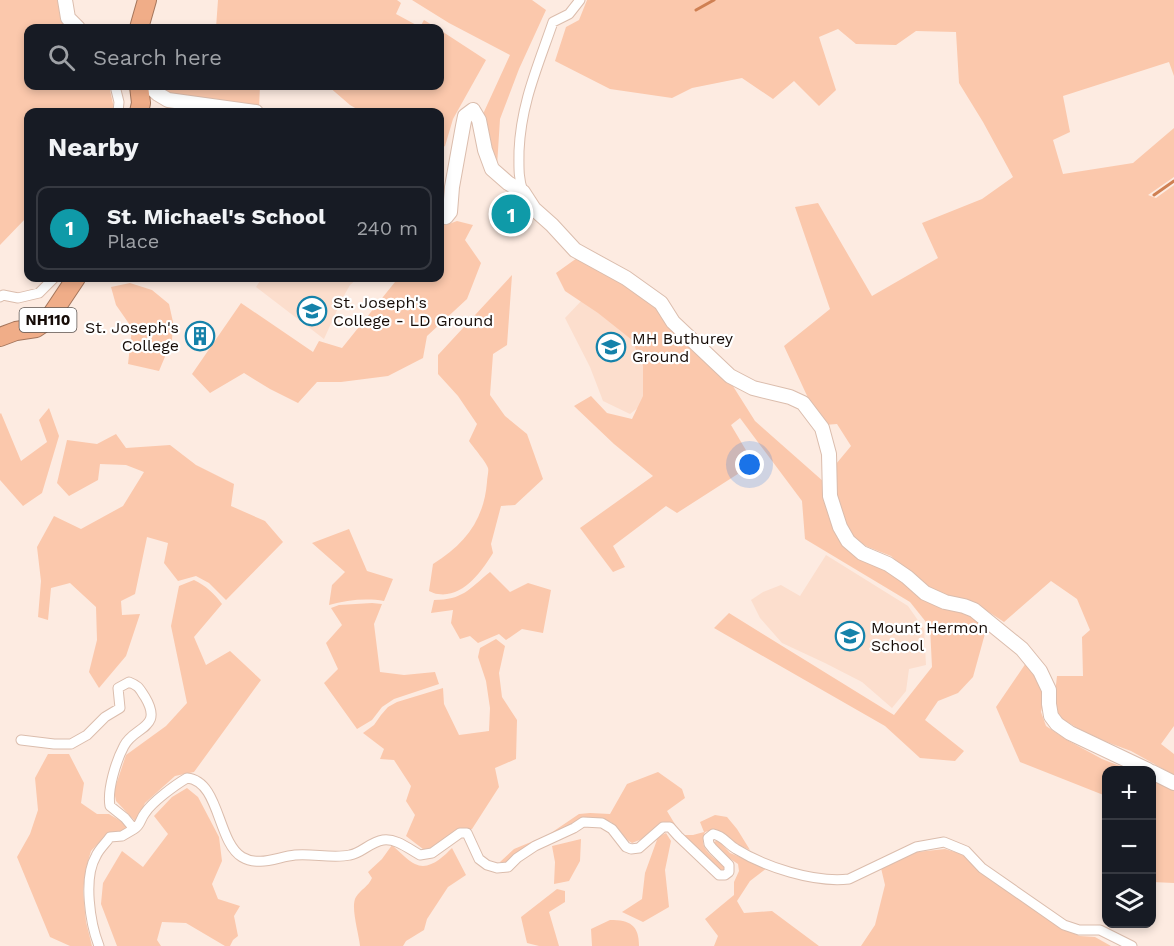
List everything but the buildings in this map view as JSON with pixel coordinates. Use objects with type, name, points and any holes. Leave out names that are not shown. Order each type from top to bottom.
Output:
[{"type":"highway","points":[[140,24],[147,0]]},
{"type":"highway","points":[[140,90],[140,108]]},
{"type":"highway","name":"NH110","points":[[0,337],[16,331],[36,328],[48,320],[73,282]]},
{"type":"main road","points":[[65,0],[74,24]]},
{"type":"main road","points":[[154,90],[168,100],[227,108]]},
{"type":"main road","points":[[444,216],[446,217],[450,212],[452,187],[465,116],[473,110],[479,120],[485,150],[492,169],[523,192],[534,208],[575,250],[626,278],[662,303],[673,322],[730,376],[753,388],[803,402],[822,428],[825,436],[829,453],[830,496],[840,527],[848,541],[862,553],[888,564],[925,593],[945,602],[974,610],[1022,649],[1040,671],[1049,690],[1051,716],[1057,724],[1070,733],[1139,766]]},
{"type":"main road","points":[[1156,774],[1174,783]]},
{"type":"street","points":[[523,192],[519,179],[525,102],[553,22],[569,14],[580,0]]},
{"type":"street","points":[[116,90],[118,108]]},
{"type":"street","points":[[0,297],[18,298],[39,293],[50,282]]},
{"type":"street","points":[[21,740],[70,744],[87,735],[105,717],[120,708],[118,688],[129,682],[138,686],[151,709],[150,720],[145,728],[124,744],[109,798],[110,806],[134,829]]},
{"type":"street","points":[[99,946],[89,900],[89,881],[94,858],[110,837],[122,836],[138,826],[144,814],[152,806],[187,778],[194,778],[203,786],[233,849],[241,856],[253,861],[296,855],[352,855],[369,844],[383,840],[398,842],[420,855],[432,852],[460,833],[467,833],[479,859],[497,868],[508,867],[535,846],[583,822],[602,823],[612,829],[626,847],[631,849],[639,848],[663,827],[670,827],[719,875],[729,872],[729,865],[709,844],[708,838],[713,834],[719,835],[733,848],[750,857],[788,871],[814,879],[838,880],[849,879],[916,847],[944,842],[966,851],[982,868],[1064,925],[1079,930],[1100,930],[1132,946]]},
{"type":"shaded area","points":[[0,0],[61,0],[70,24],[24,24],[24,90],[110,90],[114,108],[24,108],[24,220],[0,245]]},
{"type":"shaded area","points":[[218,0],[397,0],[401,3],[396,14],[414,24],[216,24]]},
{"type":"shaded area","points":[[412,0],[532,0],[546,10],[519,69],[500,119],[497,166],[483,114],[510,55],[449,23]]},
{"type":"shaded area","points":[[587,0],[1174,0],[1174,76],[1169,62],[1063,96],[1070,132],[1053,140],[1063,174],[1133,163],[1174,128],[1174,177],[1148,195],[1156,198],[1174,185],[1174,726],[1161,744],[1174,754],[1174,775],[1131,751],[1104,741],[1059,717],[1054,702],[1057,676],[1083,676],[1082,637],[1090,630],[1077,599],[1051,581],[1004,622],[975,603],[944,597],[927,588],[891,556],[853,538],[843,519],[835,486],[836,464],[851,446],[837,424],[824,425],[809,400],[784,346],[830,309],[795,207],[818,203],[872,296],[938,258],[922,223],[982,199],[1013,177],[959,83],[956,32],[916,31],[896,45],[856,44],[838,29],[819,37],[836,90],[819,106],[794,81],[773,99],[742,78],[692,88],[672,98],[610,89],[555,61],[566,27],[579,20]]},
{"type":"shaded area","points":[[444,33],[486,60],[453,119],[444,147],[444,108],[355,108],[333,90],[444,90]]},
{"type":"shaded area","points":[[159,90],[260,90],[259,108],[169,97]]},
{"type":"shaded area","points":[[457,221],[473,225],[465,240],[481,263],[467,299],[427,336],[423,358],[388,376],[341,382],[317,382],[298,403],[244,373],[210,393],[192,374],[241,303],[313,352],[319,341],[342,348],[395,282],[444,282],[444,225]]},
{"type":"shaded area","points":[[577,258],[607,274],[658,307],[731,383],[755,421],[824,482],[846,543],[967,611],[986,630],[973,677],[958,693],[938,701],[925,720],[964,751],[955,761],[920,758],[885,726],[714,628],[729,613],[894,715],[932,667],[930,627],[910,602],[805,539],[802,501],[740,418],[731,425],[753,462],[677,513],[666,506],[613,546],[625,567],[613,572],[580,528],[653,476],[614,444],[574,406],[591,396],[607,413],[632,419],[643,396],[643,366],[632,340],[565,291],[556,273]]},
{"type":"shaded area","points":[[512,275],[507,345],[493,354],[490,395],[505,416],[527,434],[543,479],[515,505],[501,506],[491,544],[493,553],[471,582],[456,592],[436,594],[429,591],[433,564],[455,548],[471,530],[482,508],[488,471],[469,441],[477,424],[458,396],[438,374],[438,355]]},
{"type":"shaded area","name":"St. Joseph's College - LD Ground","points":[[259,282],[353,282],[342,299],[324,339],[256,287]]},
{"type":"shaded area","points":[[130,283],[152,290],[169,304],[173,322],[172,340],[159,371],[128,364],[132,328],[116,305],[111,287]]},
{"type":"shaded area","name":"MH Buthurey Ground","points":[[584,298],[633,330],[649,364],[649,399],[630,414],[603,401],[590,367],[565,318]]},
{"type":"shaded area","points":[[49,408],[59,436],[42,493],[23,506],[0,480],[0,414],[21,461],[47,442],[39,420]]},
{"type":"shaded area","points":[[116,434],[126,448],[170,445],[196,465],[234,484],[231,506],[265,521],[283,542],[226,600],[209,583],[196,576],[178,581],[164,563],[168,543],[147,537],[135,594],[121,601],[122,615],[140,614],[126,656],[99,688],[89,672],[97,640],[96,607],[70,583],[51,588],[48,620],[38,617],[41,581],[37,547],[54,516],[81,529],[123,506],[144,472],[126,465],[100,464],[98,480],[69,496],[57,483],[67,440],[97,444]]},
{"type":"shaded area","points":[[349,529],[367,571],[393,579],[384,601],[356,600],[329,605],[332,585],[345,572],[312,543]]},
{"type":"shaded area","name":"Mount Hermon School","points":[[826,555],[908,606],[924,629],[926,665],[909,669],[906,691],[892,708],[862,682],[782,643],[760,618],[751,600],[781,585],[800,596]]},
{"type":"shaded area","points":[[490,572],[510,592],[528,583],[551,590],[543,633],[522,629],[506,640],[499,634],[478,643],[470,636],[460,639],[451,623],[453,610],[431,613],[434,600],[459,596]]},
{"type":"shaded area","points":[[194,580],[210,590],[222,604],[194,637],[206,665],[230,651],[261,680],[194,772],[175,776],[145,803],[136,822],[116,801],[114,791],[126,755],[166,726],[187,703],[171,626],[179,586]]},
{"type":"shaded area","points":[[382,604],[374,624],[380,672],[404,675],[435,672],[439,684],[394,699],[382,707],[372,720],[357,729],[324,683],[338,669],[326,643],[342,625],[331,608],[339,605]]},
{"type":"shaded area","points":[[496,639],[505,646],[499,673],[502,697],[517,720],[516,759],[495,768],[499,787],[472,829],[459,830],[433,850],[423,849],[406,836],[415,815],[406,801],[411,786],[394,760],[380,759],[384,749],[363,733],[374,725],[388,707],[443,688],[444,704],[459,735],[489,731],[490,708],[486,681],[478,657],[480,648]]},
{"type":"shaded area","points":[[1026,663],[1037,677],[1045,694],[1041,712],[1046,726],[1102,759],[1120,766],[1102,766],[1102,794],[1020,762],[996,707]]},
{"type":"shaded area","points":[[48,754],[69,754],[84,783],[81,803],[97,814],[109,814],[128,828],[108,833],[91,851],[83,891],[86,922],[92,946],[70,946],[50,937],[17,857],[30,834],[38,810],[35,778]]},
{"type":"shaded area","points":[[658,772],[682,789],[685,798],[667,811],[676,826],[661,825],[647,837],[632,843],[607,820],[581,818],[505,864],[500,862],[514,849],[548,835],[579,814],[610,814],[627,784]]},
{"type":"shaded area","points":[[1156,782],[1174,790],[1174,883],[1156,882]]},
{"type":"shaded area","points":[[187,788],[198,797],[219,837],[222,861],[212,884],[218,899],[240,906],[234,916],[238,936],[230,946],[225,946],[186,923],[162,922],[157,940],[161,946],[117,946],[101,904],[103,883],[122,851],[143,867],[168,834],[154,816],[172,797]]},
{"type":"shaded area","points":[[715,815],[727,817],[750,850],[722,834],[705,832],[703,843],[705,848],[725,867],[724,871],[720,872],[680,835],[704,832],[700,822]]},
{"type":"shaded area","points":[[666,833],[671,841],[665,870],[669,907],[643,922],[622,912],[642,899],[645,873],[658,837]]},
{"type":"shaded area","points":[[581,839],[580,861],[569,881],[554,884],[555,862],[552,846]]},
{"type":"shaded area","points":[[718,840],[730,853],[767,868],[750,881],[737,901],[744,913],[772,911],[819,946],[714,946],[718,936],[705,919],[734,895],[734,882],[739,871],[738,864],[712,843]]},
{"type":"shaded area","points":[[392,845],[409,860],[420,866],[435,862],[452,848],[466,875],[448,887],[427,919],[424,930],[406,941],[403,946],[360,946],[354,901],[372,878],[368,872],[382,859]]},
{"type":"shaded area","points":[[945,849],[962,854],[981,873],[1063,929],[1080,936],[1095,937],[1111,946],[861,946],[875,925],[885,885],[881,868],[917,852]]},
{"type":"shaded area","points":[[557,889],[565,891],[565,902],[549,912],[559,946],[539,946],[527,943],[521,917]]},
{"type":"shaded area","points":[[610,920],[623,921],[632,925],[639,939],[639,946],[592,946],[591,929]]},
{"type":"waterway","points":[[696,10],[714,0]]},
{"type":"waterway","points":[[1154,195],[1174,181]]},
{"type":"place","name":"St. Michael's School","points":[[511,214]]},
{"type":"place","name":"St. Joseph's College - LD Ground","points":[[312,311]]},
{"type":"place","name":"St. Joseph's College","points":[[200,336]]},
{"type":"place","name":"MH Buthurey Ground","points":[[611,347]]},
{"type":"place","name":"Mount Hermon School","points":[[850,636]]}]
